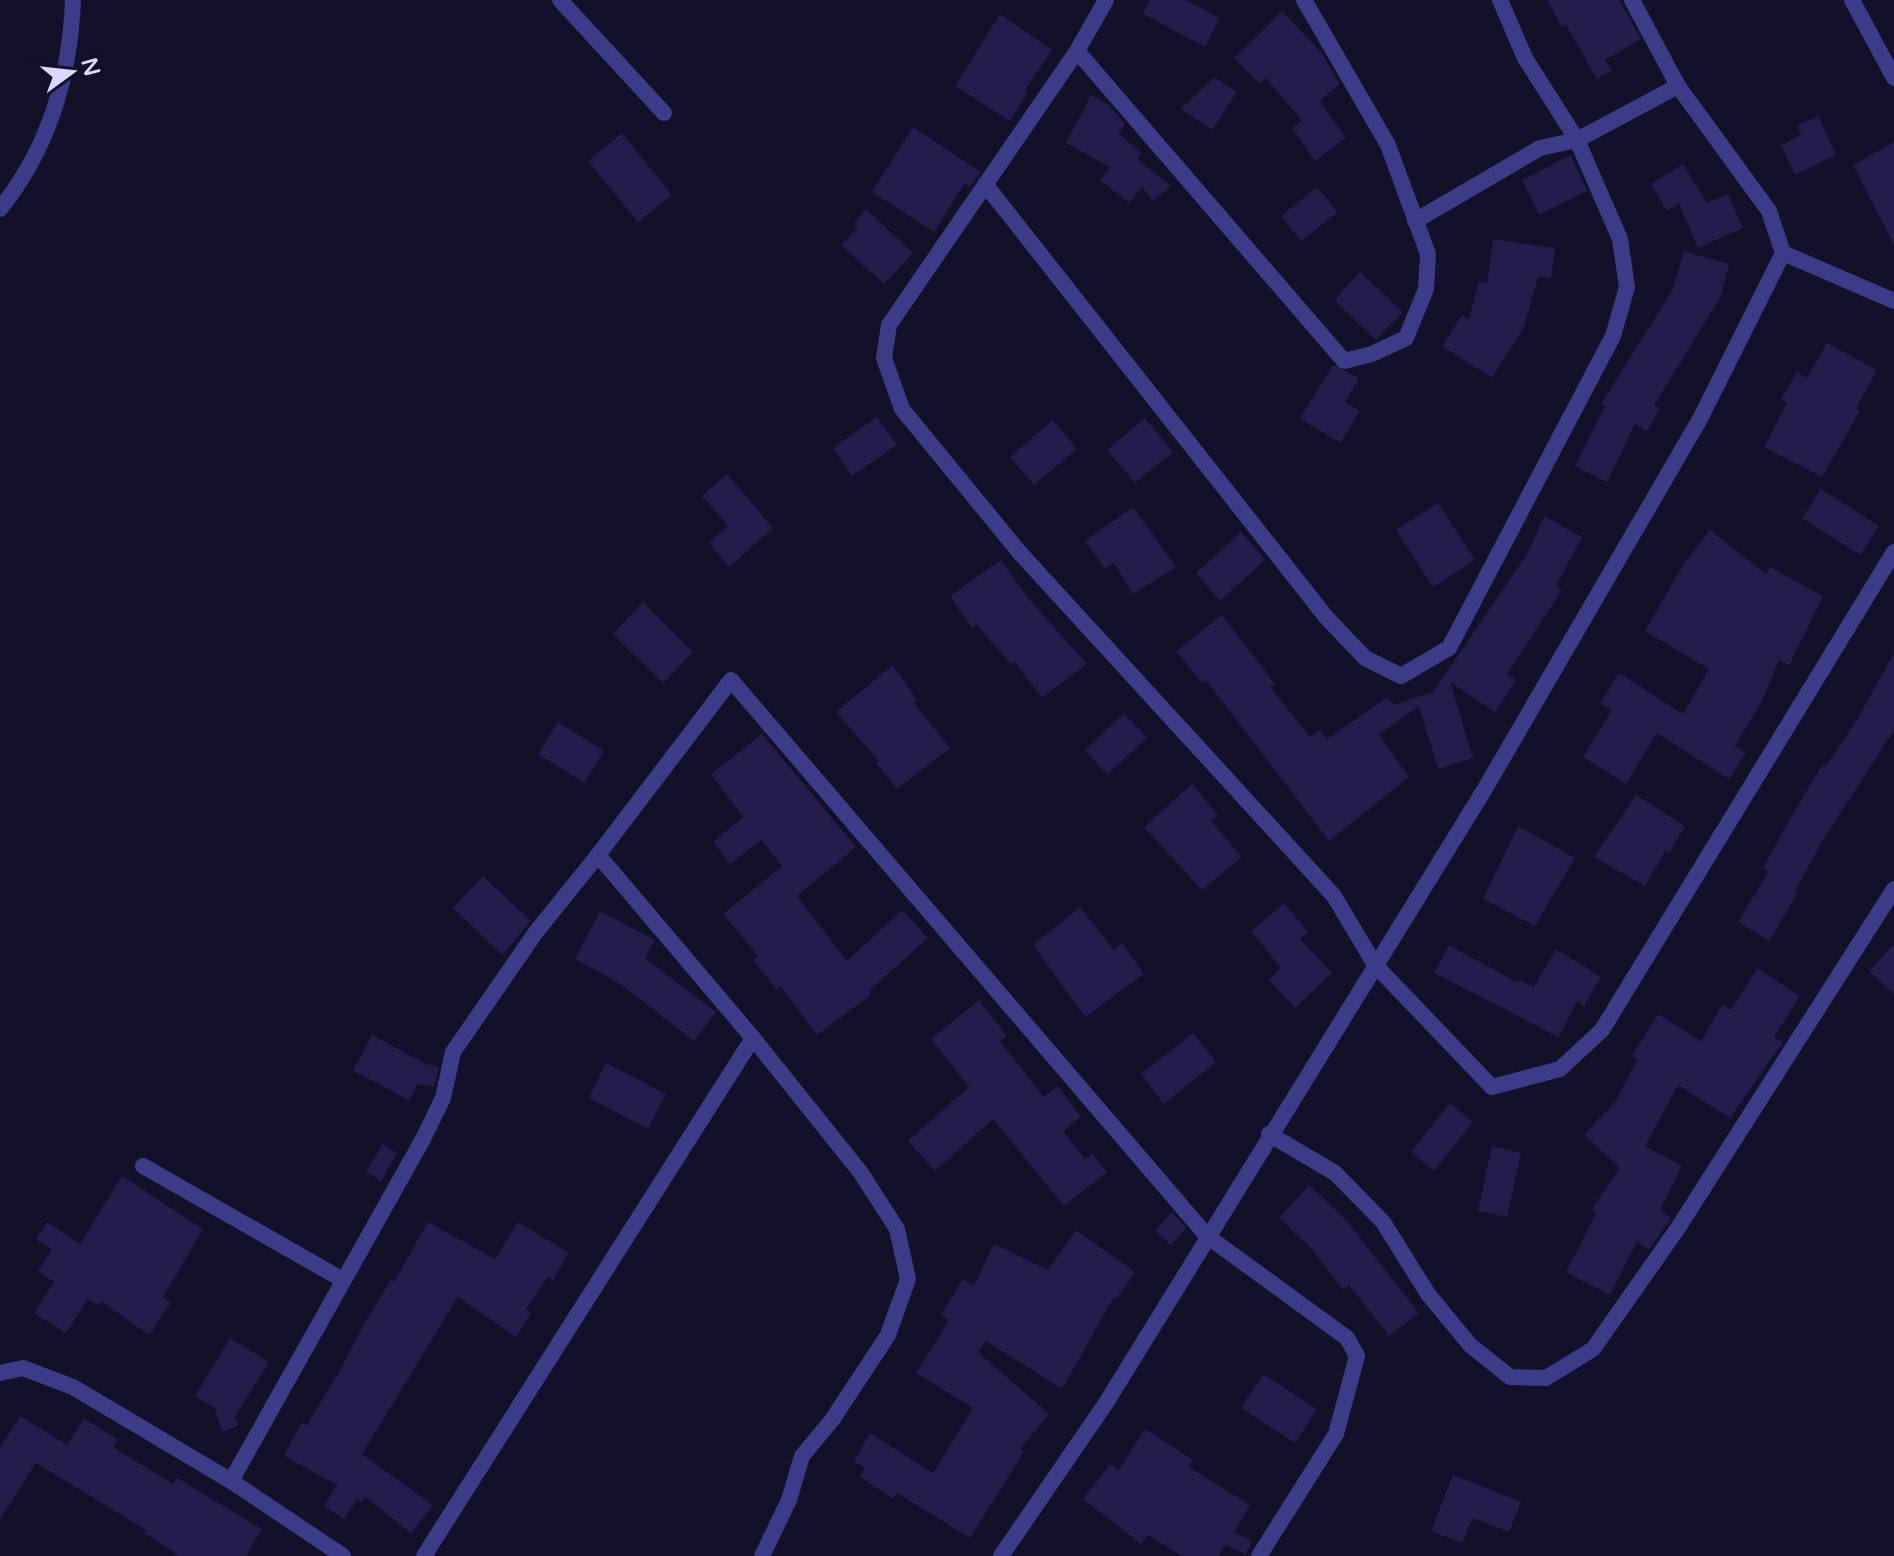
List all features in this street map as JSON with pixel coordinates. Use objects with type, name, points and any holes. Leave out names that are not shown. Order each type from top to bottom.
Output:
[{"type":"street","points":[[0,209],[25,178],[58,104],[71,41],[73,0]]},
{"type":"street","points":[[560,0],[664,113]]},
{"type":"street","points":[[1106,0],[1077,51],[889,325],[884,358],[902,409],[1020,553],[1334,896],[1375,965],[1492,1087],[1560,1069],[1602,1030],[1894,552]]},
{"type":"street","points":[[1077,51],[1344,361],[1372,354],[1406,338],[1426,289],[1428,254],[1388,145],[1304,0]]},
{"type":"street","points":[[985,184],[1326,617],[1365,658],[1401,676],[1449,648],[1613,336],[1627,287],[1620,239],[1577,140],[1525,58],[1500,0]]},
{"type":"street","points":[[1001,1556],[1106,1403],[1269,1134],[1483,792],[1693,432],[1783,253],[1769,211],[1678,86],[1632,0]]},
{"type":"street","points":[[1852,0],[1894,78]]},
{"type":"street","points":[[1415,221],[1540,148],[1577,140],[1678,86]]},
{"type":"street","points":[[1783,253],[1894,301]]},
{"type":"street","points":[[231,1481],[443,1098],[453,1052],[536,932],[731,680],[1207,1236],[1347,1338],[1357,1356],[1336,1434],[1259,1556]]},
{"type":"street","points":[[598,855],[753,1038],[869,1184],[897,1229],[908,1279],[888,1335],[832,1420],[802,1456],[789,1500],[762,1556]]},
{"type":"street","points":[[1269,1134],[1335,1173],[1383,1222],[1428,1294],[1470,1345],[1510,1377],[1546,1378],[1593,1349],[1602,1337],[1678,1228],[1894,889]]},
{"type":"street","points":[[424,1556],[753,1038]]},
{"type":"street","points":[[143,1166],[343,1280]]},
{"type":"street","points":[[0,1373],[23,1368],[73,1387],[231,1481],[343,1556]]},
{"type":"building","points":[[1150,0],[1186,0],[1220,18],[1205,47],[1143,14]]},
{"type":"building","points":[[1547,0],[1619,0],[1641,39],[1605,60],[1612,70],[1597,79],[1566,25],[1562,27]]},
{"type":"building","points":[[1282,11],[1321,52],[1340,84],[1320,101],[1346,138],[1315,161],[1292,128],[1302,121],[1266,78],[1259,84],[1234,58]]},
{"type":"building","points":[[1000,14],[1052,50],[1025,90],[1028,92],[1010,121],[955,86]]},
{"type":"building","points":[[1214,77],[1237,92],[1212,130],[1181,109]]},
{"type":"building","points":[[1091,95],[1109,105],[1125,124],[1119,134],[1142,153],[1137,159],[1171,186],[1153,201],[1142,187],[1129,203],[1100,180],[1110,167],[1066,143]]},
{"type":"building","points":[[1818,116],[1836,155],[1795,175],[1781,145],[1801,135],[1797,126]]},
{"type":"building","points":[[913,127],[981,172],[970,187],[965,183],[934,232],[872,192]]},
{"type":"building","points":[[622,133],[672,195],[638,222],[588,161]]},
{"type":"building","points":[[1894,142],[1894,245],[1853,165]]},
{"type":"building","points":[[1571,155],[1587,191],[1539,215],[1522,180]]},
{"type":"building","points":[[1683,164],[1707,203],[1728,194],[1743,228],[1698,248],[1679,203],[1667,211],[1651,184]]},
{"type":"building","points":[[1317,187],[1338,212],[1301,241],[1281,216]]},
{"type":"building","points":[[866,209],[913,253],[884,284],[841,245],[858,227],[854,223]]},
{"type":"building","points":[[1493,239],[1555,248],[1551,278],[1538,277],[1524,327],[1492,378],[1442,346],[1462,315],[1469,319],[1479,282],[1487,284]]},
{"type":"building","points":[[1684,251],[1729,264],[1720,298],[1654,405],[1660,408],[1647,431],[1635,424],[1607,482],[1575,466],[1605,406],[1601,404],[1672,291]]},
{"type":"building","points":[[1360,272],[1403,312],[1376,340],[1334,300]]},
{"type":"building","points":[[1827,343],[1877,370],[1856,409],[1860,411],[1822,477],[1764,447],[1787,403],[1781,399],[1797,372],[1807,378]]},
{"type":"building","points":[[1333,365],[1359,378],[1345,402],[1360,411],[1340,443],[1300,418]]},
{"type":"building","points":[[877,417],[897,445],[852,476],[833,448]]},
{"type":"building","points":[[1145,418],[1173,452],[1135,483],[1107,450]]},
{"type":"building","points":[[1053,420],[1077,449],[1034,485],[1010,457]]},
{"type":"building","points":[[727,474],[773,528],[729,567],[709,543],[728,526],[702,496]]},
{"type":"building","points":[[1821,489],[1879,526],[1860,555],[1802,518]]},
{"type":"building","points":[[1438,503],[1475,560],[1433,587],[1396,530]]},
{"type":"building","points":[[1133,507],[1176,567],[1133,594],[1114,563],[1105,569],[1085,541]]},
{"type":"building","points":[[1544,516],[1582,537],[1556,586],[1562,590],[1507,674],[1516,680],[1495,712],[1450,682],[1473,758],[1438,769],[1419,706],[1379,735],[1409,777],[1329,841],[1206,680],[1202,683],[1176,651],[1222,615],[1275,684],[1270,687],[1310,737],[1320,730],[1327,739],[1388,697],[1393,705],[1433,692],[1527,554]]},
{"type":"building","points":[[1710,530],[1766,574],[1770,567],[1823,596],[1789,666],[1779,660],[1761,703],[1735,746],[1746,753],[1729,779],[1657,733],[1626,784],[1583,757],[1612,710],[1600,703],[1619,673],[1683,714],[1709,669],[1645,631],[1685,562]]},
{"type":"building","points":[[1241,532],[1265,560],[1220,601],[1196,573]]},
{"type":"building","points":[[1001,560],[1028,598],[1087,664],[1042,698],[1014,661],[1011,664],[977,625],[972,628],[950,596]]},
{"type":"building","points":[[643,602],[693,652],[663,683],[613,634]]},
{"type":"building","points":[[1894,653],[1894,730],[1823,840],[1795,891],[1798,893],[1769,941],[1738,922],[1769,871],[1763,868],[1787,824],[1822,765],[1825,767],[1858,718]]},
{"type":"building","points":[[893,665],[917,700],[914,703],[950,748],[897,789],[876,763],[879,761],[836,712]]},
{"type":"building","points":[[1124,713],[1147,738],[1107,775],[1085,750]]},
{"type":"building","points":[[558,722],[604,751],[584,783],[538,754]]},
{"type":"building","points":[[762,734],[856,847],[797,896],[847,961],[902,910],[928,938],[869,991],[872,994],[817,1035],[780,986],[776,989],[753,960],[758,956],[723,914],[782,866],[761,840],[730,864],[713,842],[743,817],[711,774]]},
{"type":"building","points":[[1192,784],[1218,815],[1211,821],[1242,857],[1202,890],[1144,827]]},
{"type":"building","points":[[1636,795],[1685,826],[1669,853],[1665,851],[1645,886],[1594,857]]},
{"type":"building","points":[[1518,826],[1575,858],[1535,926],[1483,899]]},
{"type":"building","points":[[483,876],[531,921],[502,955],[453,908]]},
{"type":"building","points":[[1284,903],[1308,932],[1300,939],[1332,973],[1295,1008],[1269,980],[1281,968],[1251,931]]},
{"type":"building","points":[[1080,907],[1114,950],[1122,943],[1144,974],[1085,1017],[1033,945]]},
{"type":"building","points":[[600,911],[655,940],[645,958],[716,1012],[694,1041],[619,983],[575,959]]},
{"type":"building","points":[[1894,944],[1894,994],[1869,971]]},
{"type":"building","points":[[1449,945],[1518,983],[1520,980],[1534,987],[1556,949],[1601,977],[1584,1006],[1577,1001],[1559,1037],[1434,973]]},
{"type":"building","points":[[1757,968],[1800,996],[1774,1037],[1783,1042],[1730,1118],[1678,1085],[1645,1146],[1682,1166],[1660,1210],[1671,1218],[1649,1250],[1637,1242],[1610,1295],[1566,1272],[1596,1213],[1591,1210],[1620,1168],[1584,1135],[1615,1102],[1637,1060],[1632,1056],[1658,1014],[1701,1041],[1722,1005],[1731,1010]]},
{"type":"building","points":[[979,1000],[1007,1036],[1000,1041],[1044,1097],[1058,1086],[1081,1117],[1063,1131],[1085,1159],[1092,1153],[1107,1172],[1064,1206],[993,1119],[935,1171],[908,1141],[969,1087],[931,1039]]},
{"type":"building","points":[[1193,1033],[1216,1062],[1164,1104],[1141,1074]]},
{"type":"building","points":[[372,1035],[426,1064],[439,1067],[434,1087],[418,1084],[409,1100],[353,1071]]},
{"type":"building","points":[[606,1063],[666,1094],[648,1129],[589,1098]]},
{"type":"building","points":[[1450,1103],[1473,1122],[1434,1171],[1411,1152]]},
{"type":"building","points":[[383,1144],[397,1153],[381,1181],[366,1172]]},
{"type":"building","points":[[1492,1146],[1521,1153],[1507,1217],[1478,1211]]},
{"type":"building","points":[[122,1176],[203,1229],[163,1297],[171,1302],[149,1335],[101,1301],[98,1305],[88,1299],[66,1333],[34,1313],[54,1282],[38,1271],[52,1249],[36,1239],[47,1222],[80,1244]]},
{"type":"building","points":[[1309,1185],[1346,1220],[1419,1313],[1389,1336],[1349,1285],[1343,1290],[1311,1248],[1279,1218]]},
{"type":"building","points":[[1172,1212],[1186,1228],[1171,1245],[1155,1231]]},
{"type":"building","points":[[428,1222],[495,1259],[518,1222],[569,1253],[553,1280],[548,1277],[526,1309],[531,1313],[516,1337],[458,1297],[362,1454],[433,1505],[411,1533],[365,1497],[362,1502],[357,1499],[344,1519],[324,1506],[337,1485],[284,1456],[302,1422],[307,1425],[364,1324],[391,1280],[394,1282]]},
{"type":"building","points":[[1076,1230],[1135,1272],[1117,1298],[1114,1297],[1062,1389],[986,1341],[978,1352],[1049,1414],[1020,1449],[1024,1452],[970,1538],[897,1493],[893,1499],[860,1477],[865,1468],[854,1461],[870,1433],[933,1473],[973,1408],[916,1373],[949,1320],[941,1315],[963,1279],[974,1286],[994,1244],[1048,1270]]},
{"type":"building","points":[[230,1338],[269,1362],[235,1417],[238,1426],[222,1431],[215,1408],[195,1396]]},
{"type":"building","points":[[1263,1374],[1317,1409],[1295,1443],[1241,1408]]},
{"type":"building","points":[[20,1416],[67,1445],[84,1418],[118,1440],[113,1447],[173,1484],[177,1478],[262,1529],[246,1556],[180,1556],[144,1533],[146,1530],[36,1463],[0,1520],[0,1448]]},
{"type":"building","points":[[1145,1429],[1193,1460],[1189,1467],[1250,1505],[1234,1532],[1252,1541],[1246,1554],[1225,1545],[1218,1556],[1182,1556],[1148,1535],[1141,1544],[1083,1499],[1110,1464],[1119,1470]]},
{"type":"building","points":[[1453,1475],[1521,1502],[1509,1532],[1473,1518],[1462,1543],[1431,1531]]}]
